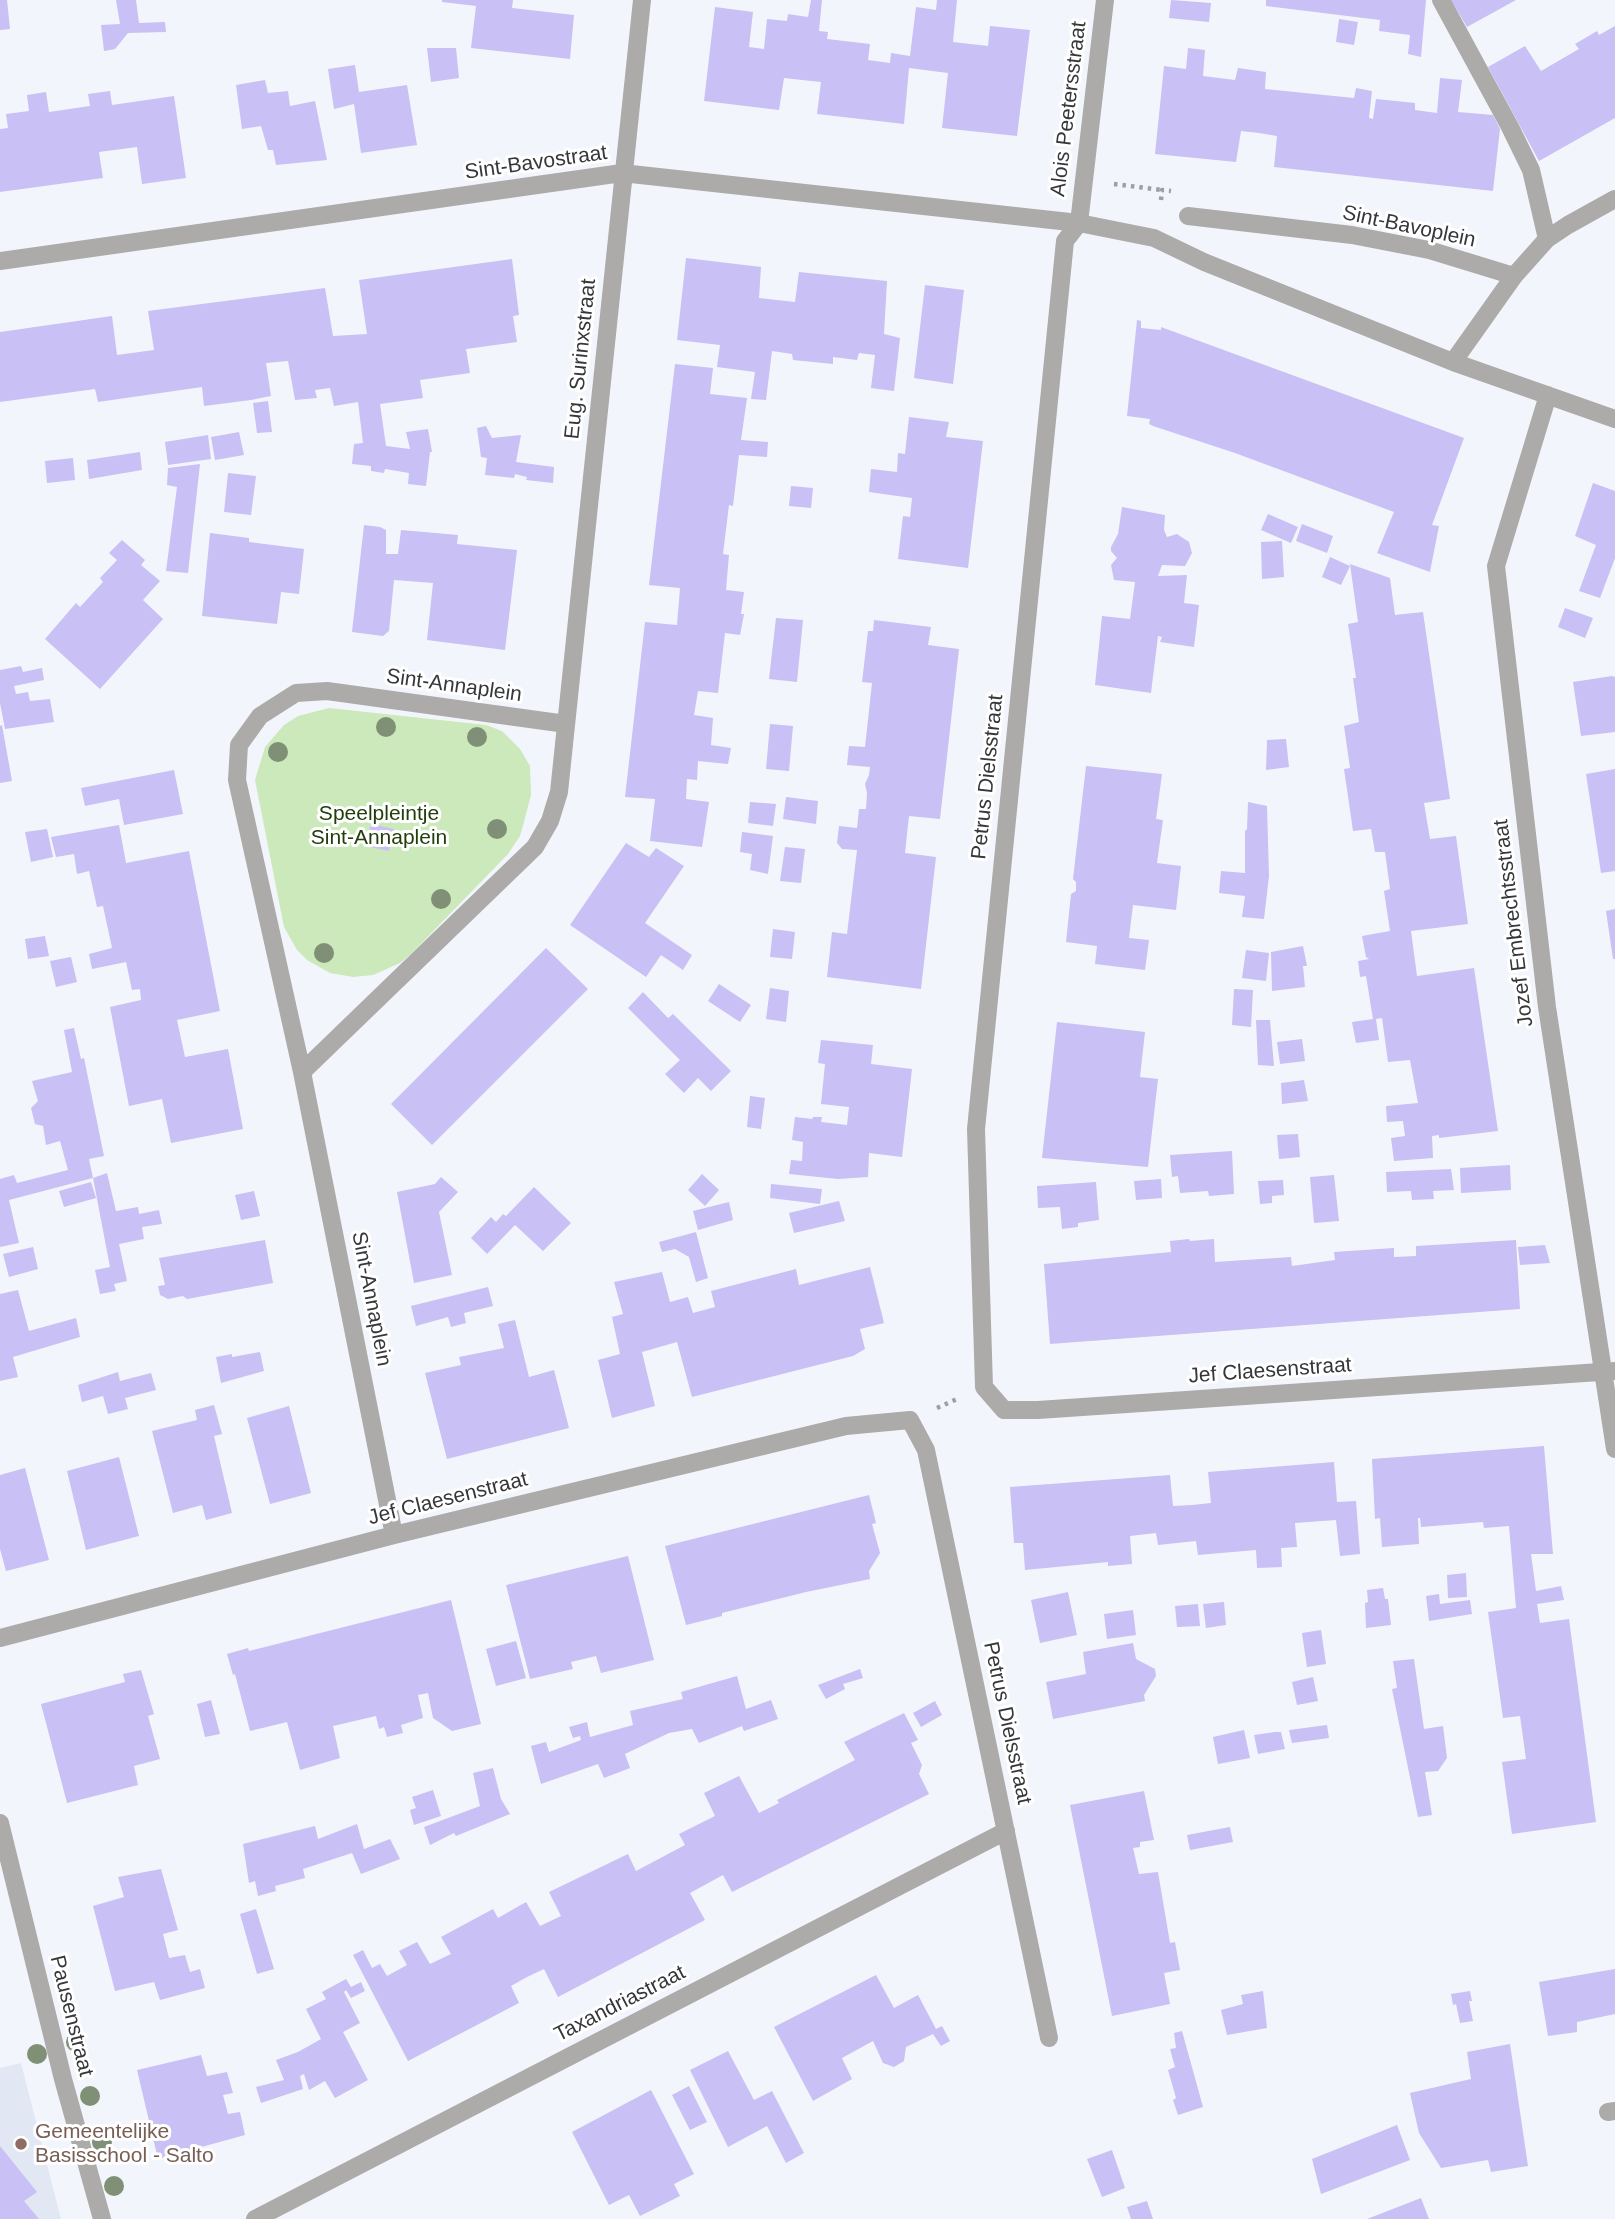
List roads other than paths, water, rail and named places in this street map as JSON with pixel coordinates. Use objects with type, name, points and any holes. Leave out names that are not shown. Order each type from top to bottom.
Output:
[{"type":"street","name":"Eug. Surinxstraat","points":[[566,724],[642,0]]},
{"type":"street","name":"Alois Peetersstraat","points":[[1079,223],[1105,0]]},
{"type":"street","points":[[1441,0],[1531,170],[1548,239]]},
{"type":"street","name":"Sint-Bavostraat","points":[[0,261],[622,173],[1079,223]]},
{"type":"street","points":[[1453,362],[1514,276],[1548,239],[1615,199]]},
{"type":"street","name":"Sint-Bavoplein","points":[[1188,216],[1352,235],[1429,250],[1514,276]]},
{"type":"street","points":[[1079,223],[1154,238],[1204,262],[1453,362],[1615,419]]},
{"type":"street","name":"Petrus Dielsstraat","points":[[984,1387],[976,1129],[1065,241],[1079,223]]},
{"type":"street","name":"Jozef Embrechtsstraat","points":[[1548,395],[1496,566],[1547,1007],[1609,1371],[1615,1449]]},
{"type":"street","name":"Sint-Annaplein","points":[[394,1535],[302,1072],[237,780],[239,745],[260,716],[296,693],[327,691],[566,724]]},
{"type":"street","points":[[302,1072],[535,848],[550,821],[559,792],[566,724]]},
{"type":"street","name":"Jef Claesenstraat","points":[[984,1387],[1004,1410],[1038,1410],[1609,1371]]},
{"type":"street","name":"Petrus Dielsstraat","points":[[910,1420],[926,1450],[1049,2038]]},
{"type":"street","name":"Jef Claesenstraat","points":[[0,1638],[394,1535],[846,1426],[910,1420]]},
{"type":"street","name":"Pausenstraat","points":[[0,1823],[62,2079],[102,2219]]},
{"type":"street","name":"Taxandriastraat","points":[[256,2219],[1006,1831]]},
{"type":"place","name":"Gemeentelijke Basisschool - Salto","points":[[21,2144]]},
{"type":"park label","name":"Speelpleintje Sint-Annaplein","points":[[379,826]]}]
